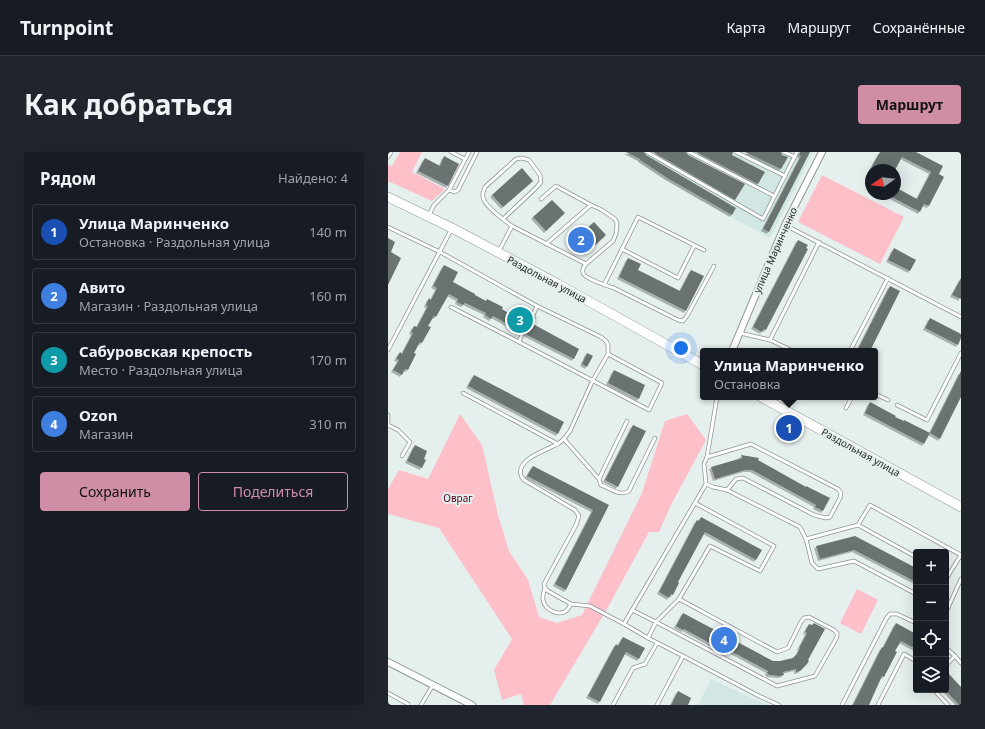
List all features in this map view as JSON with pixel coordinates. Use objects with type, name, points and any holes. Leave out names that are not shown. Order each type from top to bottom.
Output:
[{"type":"main road","name":"Раздольная улица","points":[[388,197],[498,252],[700,363]]},
{"type":"main road","name":"Раздольная улица","points":[[766,400],[961,507]]},
{"type":"street","name":"улица Маринченко","points":[[733,348],[785,224],[822,152]]},
{"type":"street","points":[[388,662],[472,705]]},
{"type":"lane","points":[[388,157],[391,152]]},
{"type":"lane","points":[[452,152],[465,158]]},
{"type":"lane","points":[[428,216],[434,205],[449,190],[469,152]]},
{"type":"lane","points":[[449,190],[456,192],[458,190],[477,152]]},
{"type":"lane","points":[[647,152],[763,219],[798,152]]},
{"type":"lane","points":[[689,152],[774,196]]},
{"type":"lane","points":[[736,152],[785,176]]},
{"type":"lane","points":[[784,152],[795,157]]},
{"type":"lane","points":[[503,219],[542,182],[540,175],[529,160],[522,158],[516,159],[485,187],[483,198],[495,214],[512,226],[586,264]]},
{"type":"lane","points":[[541,199],[556,186],[615,218],[617,223],[616,234],[613,240],[586,264],[583,269],[583,273],[585,276],[614,288],[678,320],[683,321],[687,316],[714,266]]},
{"type":"lane","points":[[546,244],[591,205]]},
{"type":"lane","points":[[604,285],[638,217],[704,250]]},
{"type":"lane","points":[[785,224],[961,317]]},
{"type":"lane","points":[[498,252],[512,226]]},
{"type":"lane","points":[[388,227],[440,252],[537,306],[601,337],[608,345],[608,354],[593,380],[570,431],[558,444],[527,459],[521,467],[520,474],[524,480],[575,510],[579,516],[576,525],[544,584],[545,588],[543,594],[543,601],[546,607],[553,612],[564,612],[571,604]]},
{"type":"lane","points":[[388,350],[452,228]]},
{"type":"lane","points":[[770,340],[819,242]]},
{"type":"lane","points":[[622,249],[678,278],[694,246]]},
{"type":"lane","points":[[852,348],[888,278]]},
{"type":"lane","points":[[532,315],[537,306]]},
{"type":"lane","points":[[451,307],[649,410],[662,383],[608,354]]},
{"type":"lane","points":[[519,342],[523,332]]},
{"type":"lane","points":[[740,332],[770,340],[787,348]]},
{"type":"lane","points":[[897,405],[928,420],[961,353]]},
{"type":"lane","points":[[463,393],[558,444]]},
{"type":"lane","points":[[878,395],[888,400]]},
{"type":"lane","points":[[624,624],[706,484],[704,464],[707,457],[716,400]]},
{"type":"lane","points":[[846,408],[850,400]]},
{"type":"lane","points":[[388,415],[388,424],[398,430],[410,442],[402,456]]},
{"type":"lane","points":[[599,479],[627,421]]},
{"type":"lane","points":[[564,439],[599,479],[601,485],[625,494],[629,491],[655,438]]},
{"type":"lane","points":[[707,457],[751,444],[838,489],[841,492],[840,498],[830,517],[826,518],[814,515],[743,478],[736,479],[727,490]]},
{"type":"lane","points":[[706,484],[727,490],[800,527],[806,539],[812,563],[818,569],[854,561],[913,592]]},
{"type":"lane","points":[[648,638],[656,622],[680,599],[710,546],[760,571],[774,546],[695,503]]},
{"type":"lane","points":[[858,525],[870,505],[961,555],[949,571]]},
{"type":"lane","points":[[806,539],[858,525],[913,555]]},
{"type":"lane","points":[[949,605],[961,581]]},
{"type":"lane","points":[[545,588],[571,604],[590,606],[657,643],[779,705]]},
{"type":"lane","points":[[632,610],[777,686],[816,676],[837,637],[837,633],[834,630],[809,617],[804,618],[788,648],[777,652],[680,599]]},
{"type":"lane","points":[[842,705],[886,619],[890,614],[897,614],[913,622]]},
{"type":"lane","points":[[613,705],[633,668],[645,664],[657,643]]},
{"type":"lane","points":[[949,651],[961,663]]},
{"type":"lane","points":[[878,705],[904,654],[913,659]]},
{"type":"lane","points":[[657,705],[683,656]]},
{"type":"lane","points":[[949,662],[955,656]]},
{"type":"lane","points":[[421,705],[433,685]]},
{"type":"lane","points":[[388,693],[408,705]]},
{"type":"lane","points":[[937,693],[948,705]]},
{"type":"shaded area","points":[[623,152],[813,152],[770,238],[695,197]]},
{"type":"shaded area","points":[[711,679],[767,705],[698,705]]},
{"type":"green space","points":[[400,152],[422,152],[412,172],[445,189],[432,201],[388,181],[388,165],[392,166]]},
{"type":"green space","points":[[822,175],[865,197],[865,200],[871,200],[904,217],[880,264],[798,222]]},
{"type":"green space","name":"Овраг","points":[[460,414],[482,445],[498,515],[509,551],[528,580],[539,617],[557,623],[582,615],[642,493],[665,421],[687,414],[706,440],[671,505],[659,532],[649,532],[607,609],[550,705],[524,705],[521,694],[502,700],[494,670],[512,639],[439,528],[388,514],[388,489],[399,470],[428,479]]},
{"type":"green space","points":[[857,589],[878,600],[861,634],[840,623]]},
{"type":"building","points":[[626,152],[644,152],[646,155],[736,208],[732,215],[669,179],[640,159]]},
{"type":"building","points":[[653,152],[686,152],[688,155],[745,184],[735,200]]},
{"type":"building","points":[[696,152],[733,152],[732,155],[765,172],[758,184]]},
{"type":"building","points":[[745,152],[781,152],[782,155],[788,157],[781,169]]},
{"type":"building","points":[[800,152],[810,152],[769,232],[763,229],[801,156],[799,155]]},
{"type":"building","points":[[880,152],[916,152],[943,166],[939,174],[944,177],[929,206],[924,204],[920,212],[897,200],[901,200],[901,190],[917,199],[931,172],[902,157],[898,164],[873,164]]},
{"type":"building","points":[[444,156],[459,164],[448,186],[418,171],[425,158],[440,166]]},
{"type":"building","points":[[522,168],[533,181],[503,207],[492,195]]},
{"type":"building","points":[[552,200],[565,213],[546,231],[533,217]]},
{"type":"building","points":[[594,222],[606,235],[587,253],[575,239]]},
{"type":"building","points":[[388,238],[395,242],[391,252],[401,258],[388,285]]},
{"type":"building","points":[[798,240],[808,245],[806,248],[808,249],[766,330],[764,329],[762,332],[753,327]]},
{"type":"building","points":[[894,248],[916,260],[910,271],[888,260]]},
{"type":"building","points":[[628,258],[641,264],[638,270],[680,291],[691,270],[704,276],[686,311],[619,277]]},
{"type":"building","points":[[444,265],[458,272],[453,282],[475,295],[503,307],[502,309],[510,314],[515,306],[520,309],[519,311],[528,316],[530,314],[531,318],[536,317],[533,324],[579,349],[574,359],[529,336],[526,334],[524,329],[520,331],[493,316],[491,319],[485,315],[486,313],[465,303],[463,305],[457,302],[458,299],[449,294],[436,317],[434,316],[428,326],[431,327],[422,343],[420,342],[414,353],[416,354],[408,370],[405,369],[402,375],[393,370],[399,360],[396,359],[400,352],[402,354],[413,333],[411,332],[414,326],[417,327],[428,306],[426,305],[429,298],[431,300],[437,288],[433,286]]},
{"type":"building","points":[[961,278],[961,299],[952,295]]},
{"type":"building","points":[[890,286],[900,291],[872,348],[859,348]]},
{"type":"building","points":[[930,318],[961,334],[958,345],[925,328]]},
{"type":"building","points":[[587,353],[593,356],[587,367],[582,364]]},
{"type":"building","points":[[614,370],[645,385],[639,399],[608,383]]},
{"type":"building","points":[[961,371],[961,397],[940,439],[930,433]]},
{"type":"building","points":[[474,375],[564,422],[558,434],[468,386]]},
{"type":"building","points":[[870,402],[896,416],[895,417],[930,433],[924,444],[865,413]]},
{"type":"building","points":[[633,425],[646,431],[618,487],[605,480]]},
{"type":"building","points":[[415,445],[427,451],[424,459],[426,460],[422,468],[407,461]]},
{"type":"building","points":[[741,455],[759,458],[758,460],[806,487],[830,498],[823,511],[815,507],[816,505],[752,470],[745,470],[715,479],[711,467],[742,458]]},
{"type":"building","points":[[533,466],[609,505],[566,590],[555,584],[593,510],[527,476]]},
{"type":"building","points":[[701,517],[762,550],[756,560],[705,532],[678,582],[679,583],[673,595],[671,594],[669,598],[659,592],[697,520],[699,521]]},
{"type":"building","points":[[855,536],[913,566],[913,580],[854,550],[820,559],[816,546]]},
{"type":"building","points":[[683,613],[773,661],[793,658],[797,654],[807,633],[805,632],[809,624],[812,625],[814,623],[825,629],[808,660],[809,661],[800,671],[796,672],[796,669],[783,672],[784,675],[780,676],[769,675],[767,673],[768,671],[714,642],[713,645],[676,626]]},
{"type":"building","points":[[896,623],[913,632],[913,647],[901,641],[884,677],[882,676],[869,705],[853,705],[882,647],[883,648]]},
{"type":"building","points":[[623,637],[645,648],[639,659],[626,652],[600,702],[588,696],[616,644],[618,646]]},
{"type":"building","points":[[949,674],[961,687],[961,705],[959,705],[948,693]]},
{"type":"building","points":[[678,691],[691,698],[688,705],[671,705]]},
{"type":"place","name":"Авито","points":[[581,240]]},
{"type":"place","name":"Сабуровская крепость","points":[[520,320]]},
{"type":"place","name":"Улица Маринченко","points":[[789,428]]},
{"type":"place","name":"Ozon","points":[[724,640]]}]
